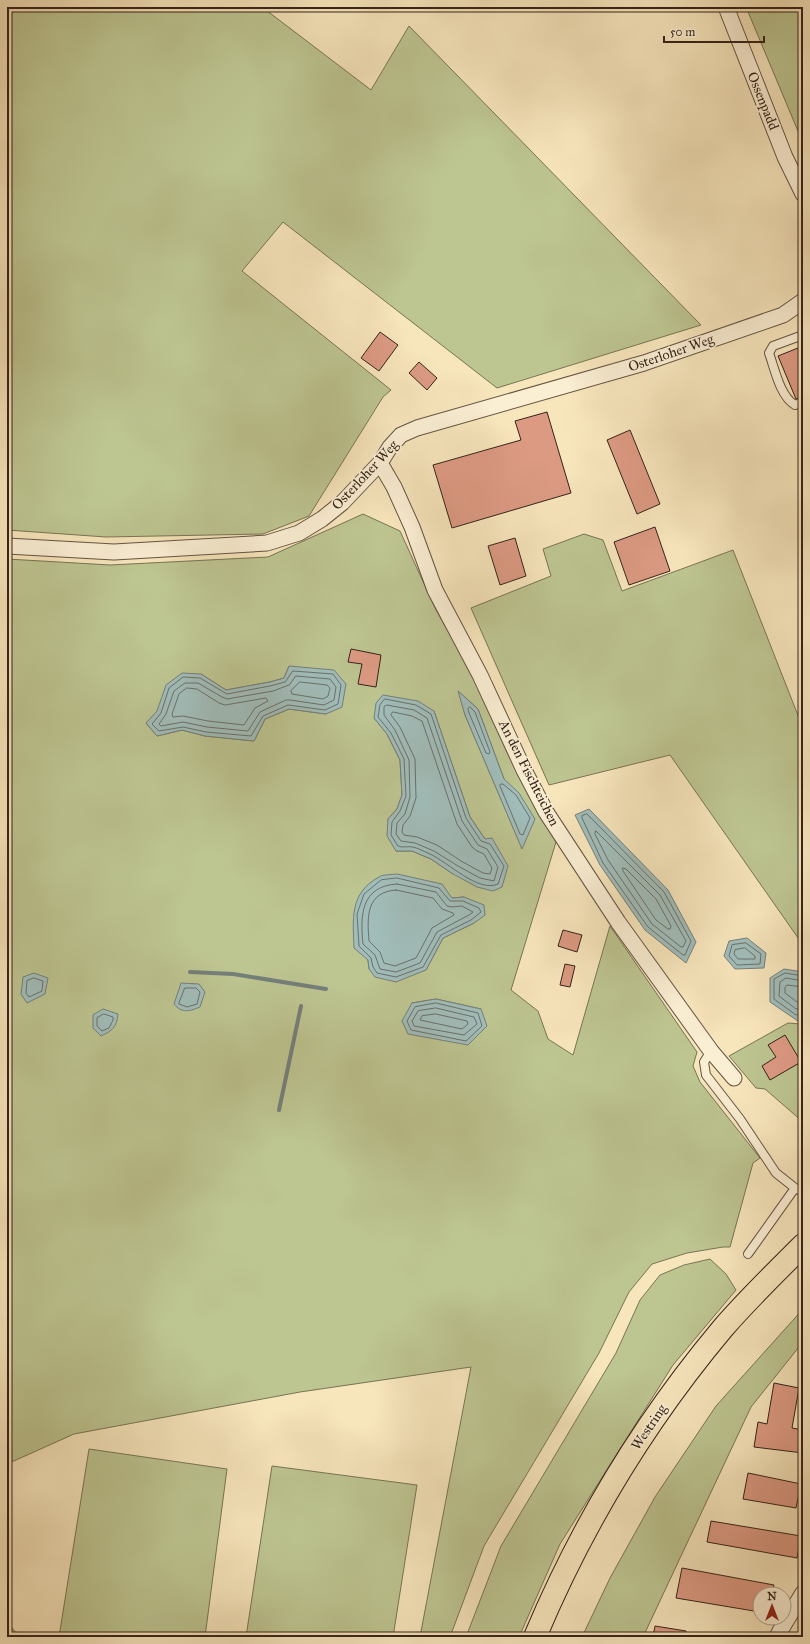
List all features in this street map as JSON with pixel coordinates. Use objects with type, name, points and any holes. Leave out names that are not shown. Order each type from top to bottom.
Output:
[{"type":"main road","name":"Westring","points":[[534,1637],[588,1526],[637,1443],[661,1408],[724,1327],[803,1245]]},
{"type":"street","name":"Ossenpadd","points":[[726,7],[786,157],[803,194]]},
{"type":"street","name":"Osterloher Weg","points":[[7,546],[114,552],[267,543],[299,533],[322,519],[342,503],[380,463],[401,435],[417,428],[644,363],[783,315],[803,300]]},
{"type":"street","name":"An den Fischteichen","points":[[380,463],[394,487],[412,527],[435,590],[480,675],[524,770],[546,812],[618,922],[711,1051],[734,1078]]},
{"type":"street","points":[[777,1637],[802,1596]]},
{"type":"lane","points":[[803,335],[773,346],[769,353],[778,380],[788,401],[795,405],[803,402]]},
{"type":"lane","points":[[711,1051],[704,1062],[706,1075],[740,1119],[776,1173],[795,1188],[803,1192]]},
{"type":"lane","points":[[748,1254],[795,1188]]},
{"type":"green space","points":[[7,7],[262,7],[371,90],[409,26],[701,325],[497,388],[283,222],[242,271],[391,390],[383,397],[309,516],[263,534],[106,537],[7,530]]},
{"type":"green space","points":[[746,7],[803,7],[803,143]]},
{"type":"green space","points":[[363,514],[400,531],[436,610],[474,676],[556,842],[511,990],[538,1011],[548,1039],[573,1055],[610,926],[697,1052],[693,1066],[700,1082],[760,1158],[753,1163],[730,1247],[687,1253],[652,1264],[629,1292],[599,1353],[484,1546],[450,1637],[420,1637],[471,1367],[300,1392],[74,1434],[7,1464],[7,559],[110,565],[268,557]],"holes":[[[289,666],[326,714],[289,709],[265,719],[254,741],[205,736],[182,730],[157,736],[146,723],[201,674],[226,690],[284,678]],[[459,692],[478,709],[504,779],[522,848],[465,715]],[[434,711],[470,817],[485,839],[453,874],[431,859],[412,851],[396,851],[388,819],[397,809],[402,795],[400,760],[387,734],[374,718]],[[464,897],[474,923],[443,938],[426,970],[369,969],[368,960],[452,898]],[[436,999],[481,1009],[412,1003]]]},
{"type":"green space","points":[[584,534],[603,540],[622,591],[733,550],[799,718],[803,716],[803,945],[670,755],[549,785],[471,608],[551,576],[543,549]]},
{"type":"green space","points":[[803,1022],[803,1122],[765,1089],[756,1088],[729,1056],[788,1023],[800,1024]]},
{"type":"green space","points":[[710,1259],[726,1274],[736,1290],[673,1365],[560,1544],[519,1637],[466,1637],[501,1546],[616,1353],[640,1300],[660,1275],[684,1265]]},
{"type":"green space","points":[[803,1309],[803,1342],[751,1407],[643,1637],[582,1637],[610,1578],[655,1497],[716,1406]]},
{"type":"green space","points":[[89,1449],[227,1469],[205,1637],[59,1637]]},
{"type":"green space","points":[[272,1466],[417,1485],[393,1637],[246,1637]]},
{"type":"green space","points":[[7,1624],[14,1630],[18,1637],[7,1637]]},
{"type":"water","points":[[289,666],[334,670],[346,684],[342,707],[326,714],[289,709],[265,719],[254,741],[205,736],[182,730],[157,736],[146,723],[157,711],[166,685],[182,673],[201,674],[226,690],[284,678]]},
{"type":"water","points":[[458,691],[478,709],[504,779],[519,793],[535,819],[522,849],[465,715]]},
{"type":"water","points":[[383,695],[418,701],[434,711],[470,817],[485,839],[492,838],[508,866],[502,887],[493,891],[477,887],[453,874],[431,859],[412,851],[396,851],[387,836],[388,819],[397,809],[402,795],[400,760],[387,734],[374,718],[376,703]]},
{"type":"water","points":[[589,809],[668,890],[696,942],[686,963],[645,930],[600,865],[575,815]]},
{"type":"water","points":[[397,874],[442,884],[452,898],[464,897],[484,905],[485,915],[474,923],[443,938],[426,970],[396,982],[375,977],[369,969],[368,960],[354,948],[353,927],[355,908],[362,891],[369,883],[381,876]]},
{"type":"water","points":[[747,938],[766,953],[764,968],[735,969],[724,956],[729,941]]},
{"type":"water","points":[[784,969],[803,972],[803,1016],[798,1021],[770,1002],[770,978]]},
{"type":"water","points":[[34,973],[48,978],[45,994],[27,1003],[21,994],[23,977]]},
{"type":"water","points":[[181,983],[199,984],[205,992],[200,1007],[186,1011],[180,1009],[174,1004]]},
{"type":"water","points":[[436,999],[481,1009],[487,1026],[468,1045],[408,1034],[402,1021],[412,1003]]},
{"type":"water","points":[[103,1009],[118,1014],[113,1028],[101,1036],[93,1028],[93,1015]]},
{"type":"building","points":[[380,332],[398,345],[379,371],[361,358]]},
{"type":"building","points":[[803,346],[803,397],[796,399],[778,356]]},
{"type":"building","points":[[419,362],[437,378],[427,390],[409,373]]},
{"type":"building","points":[[547,412],[571,493],[452,528],[433,465],[521,440],[515,421]]},
{"type":"building","points":[[630,430],[660,504],[637,514],[607,440]]},
{"type":"building","points":[[655,527],[670,571],[629,585],[614,542]]},
{"type":"building","points":[[515,538],[526,576],[500,585],[488,546]]},
{"type":"building","points":[[351,649],[381,655],[376,687],[358,684],[362,664],[348,662]]},
{"type":"building","points":[[563,930],[582,935],[577,952],[558,946]]},
{"type":"building","points":[[565,964],[575,966],[570,987],[560,985]]},
{"type":"building","points":[[785,1035],[801,1062],[770,1080],[762,1066],[776,1057],[768,1045]]},
{"type":"building","points":[[774,1383],[799,1388],[792,1428],[803,1430],[803,1453],[754,1447],[758,1422],[767,1424]]},
{"type":"building","points":[[748,1473],[801,1484],[796,1508],[743,1499]]},
{"type":"building","points":[[711,1521],[801,1536],[797,1558],[707,1542]]},
{"type":"building","points":[[682,1568],[774,1585],[752,1586],[752,1611],[676,1598]]},
{"type":"building","points":[[655,1626],[686,1631],[685,1637],[653,1637]]},
{"type":"waterway","points":[[190,972],[233,974],[326,989]]},
{"type":"waterway","points":[[279,1110],[301,1006]]}]
